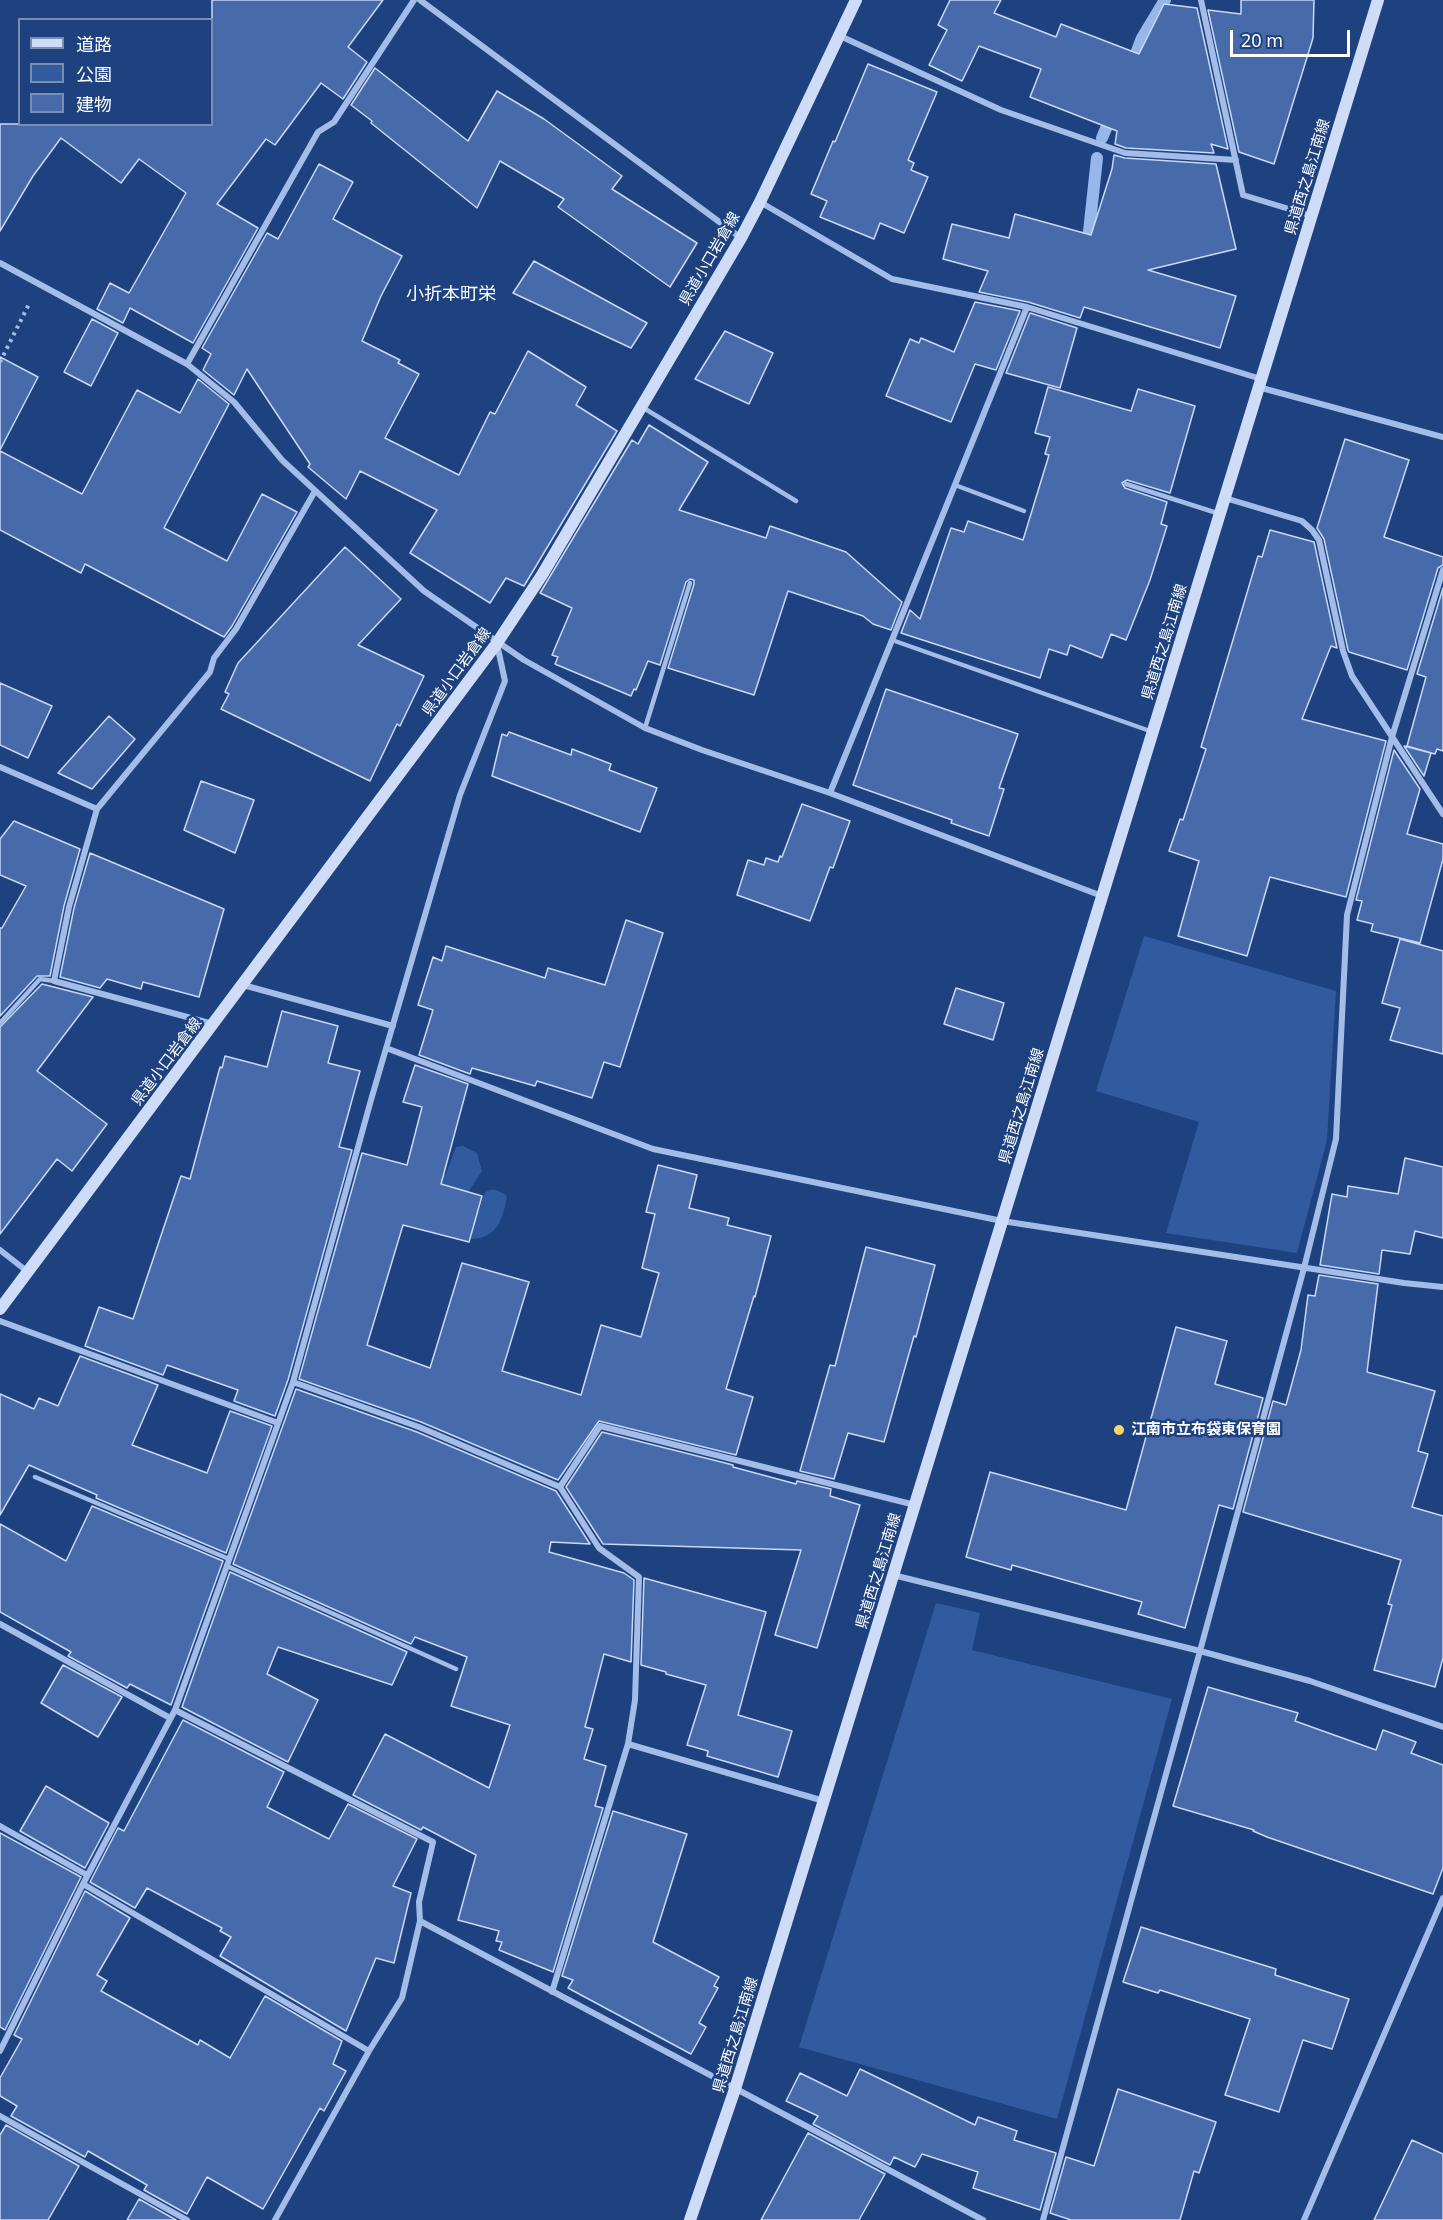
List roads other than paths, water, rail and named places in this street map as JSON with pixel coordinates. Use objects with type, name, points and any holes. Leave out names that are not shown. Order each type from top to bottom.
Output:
[{"type":"main road","name":"県道小口岩倉線","points":[[0,1309],[497,643],[542,575],[741,238],[856,0]]},
{"type":"main road","name":"県道西之島江南線","points":[[690,2220],[735,2090],[1378,0]]},
{"type":"street","points":[[187,364],[318,132],[334,122],[414,0]]},
{"type":"street","points":[[420,0],[741,238]]},
{"type":"street","points":[[1201,0],[1243,195],[1312,216]]},
{"type":"street","points":[[840,36],[1001,110],[1125,153],[1236,160]]},
{"type":"street","points":[[760,202],[892,279],[1027,307],[1260,383],[1443,437]]},
{"type":"street","points":[[0,263],[187,364],[234,402],[282,460],[424,591],[497,643],[645,728],[702,750],[830,793],[1102,897]]},
{"type":"street","points":[[830,793],[1027,307]]},
{"type":"street","points":[[214,1025],[54,981],[69,907],[97,809],[210,672],[214,658],[236,629],[315,491]]},
{"type":"street","points":[[1225,498],[1302,521],[1319,540],[1343,651],[1352,676],[1443,814]]},
{"type":"street","points":[[1043,2220],[1304,1268],[1336,1139],[1347,915],[1392,737],[1443,570]]},
{"type":"street","points":[[0,2050],[87,1875],[175,1710],[293,1382],[386,1048],[460,795],[505,681],[497,643]]},
{"type":"street","points":[[0,767],[97,809]]},
{"type":"street","points":[[243,985],[393,1026]]},
{"type":"street","points":[[386,1048],[653,1149],[1002,1221],[1404,1284],[1443,1287]]},
{"type":"street","points":[[0,1250],[28,1273]]},
{"type":"street","points":[[0,1321],[278,1423]]},
{"type":"street","points":[[293,1382],[419,1427],[560,1487],[599,1548],[639,1577],[635,1700],[628,1744],[552,1992]]},
{"type":"street","points":[[560,1487],[600,1426],[915,1505]]},
{"type":"street","points":[[893,1575],[1200,1651],[1310,1681],[1443,1727]]},
{"type":"street","points":[[0,1624],[170,1718]]},
{"type":"street","points":[[175,1710],[433,1842],[419,1902],[420,1921],[402,1998],[369,2051],[276,2220]]},
{"type":"street","points":[[628,1744],[824,1801]]},
{"type":"street","points":[[0,1826],[87,1875]]},
{"type":"street","points":[[83,1884],[369,2051]]},
{"type":"street","points":[[1304,2220],[1443,1898]]},
{"type":"street","points":[[420,1921],[983,2220]]},
{"type":"street","points":[[0,2116],[187,2220]]},
{"type":"lane","points":[[642,407],[796,501]]},
{"type":"lane","points":[[1126,484],[1220,513]]},
{"type":"lane","points":[[955,485],[1024,511]]},
{"type":"lane","points":[[645,728],[690,583]]},
{"type":"lane","points":[[892,640],[1153,732]]},
{"type":"lane","points":[[0,1023],[40,979],[54,981]]},
{"type":"lane","points":[[35,1477],[228,1562],[456,1669]]},
{"type":"waterway","points":[[1131,67],[1142,38],[1165,0]]},
{"type":"waterway","points":[[1102,138],[1112,114]]},
{"type":"waterway","points":[[1087,250],[1097,158]]},
{"type":"place","name":"江南市立布袋東保育園","points":[[1119,1430]]},
{"type":"district","name":"小折本町栄","points":[[451,295]]}]
